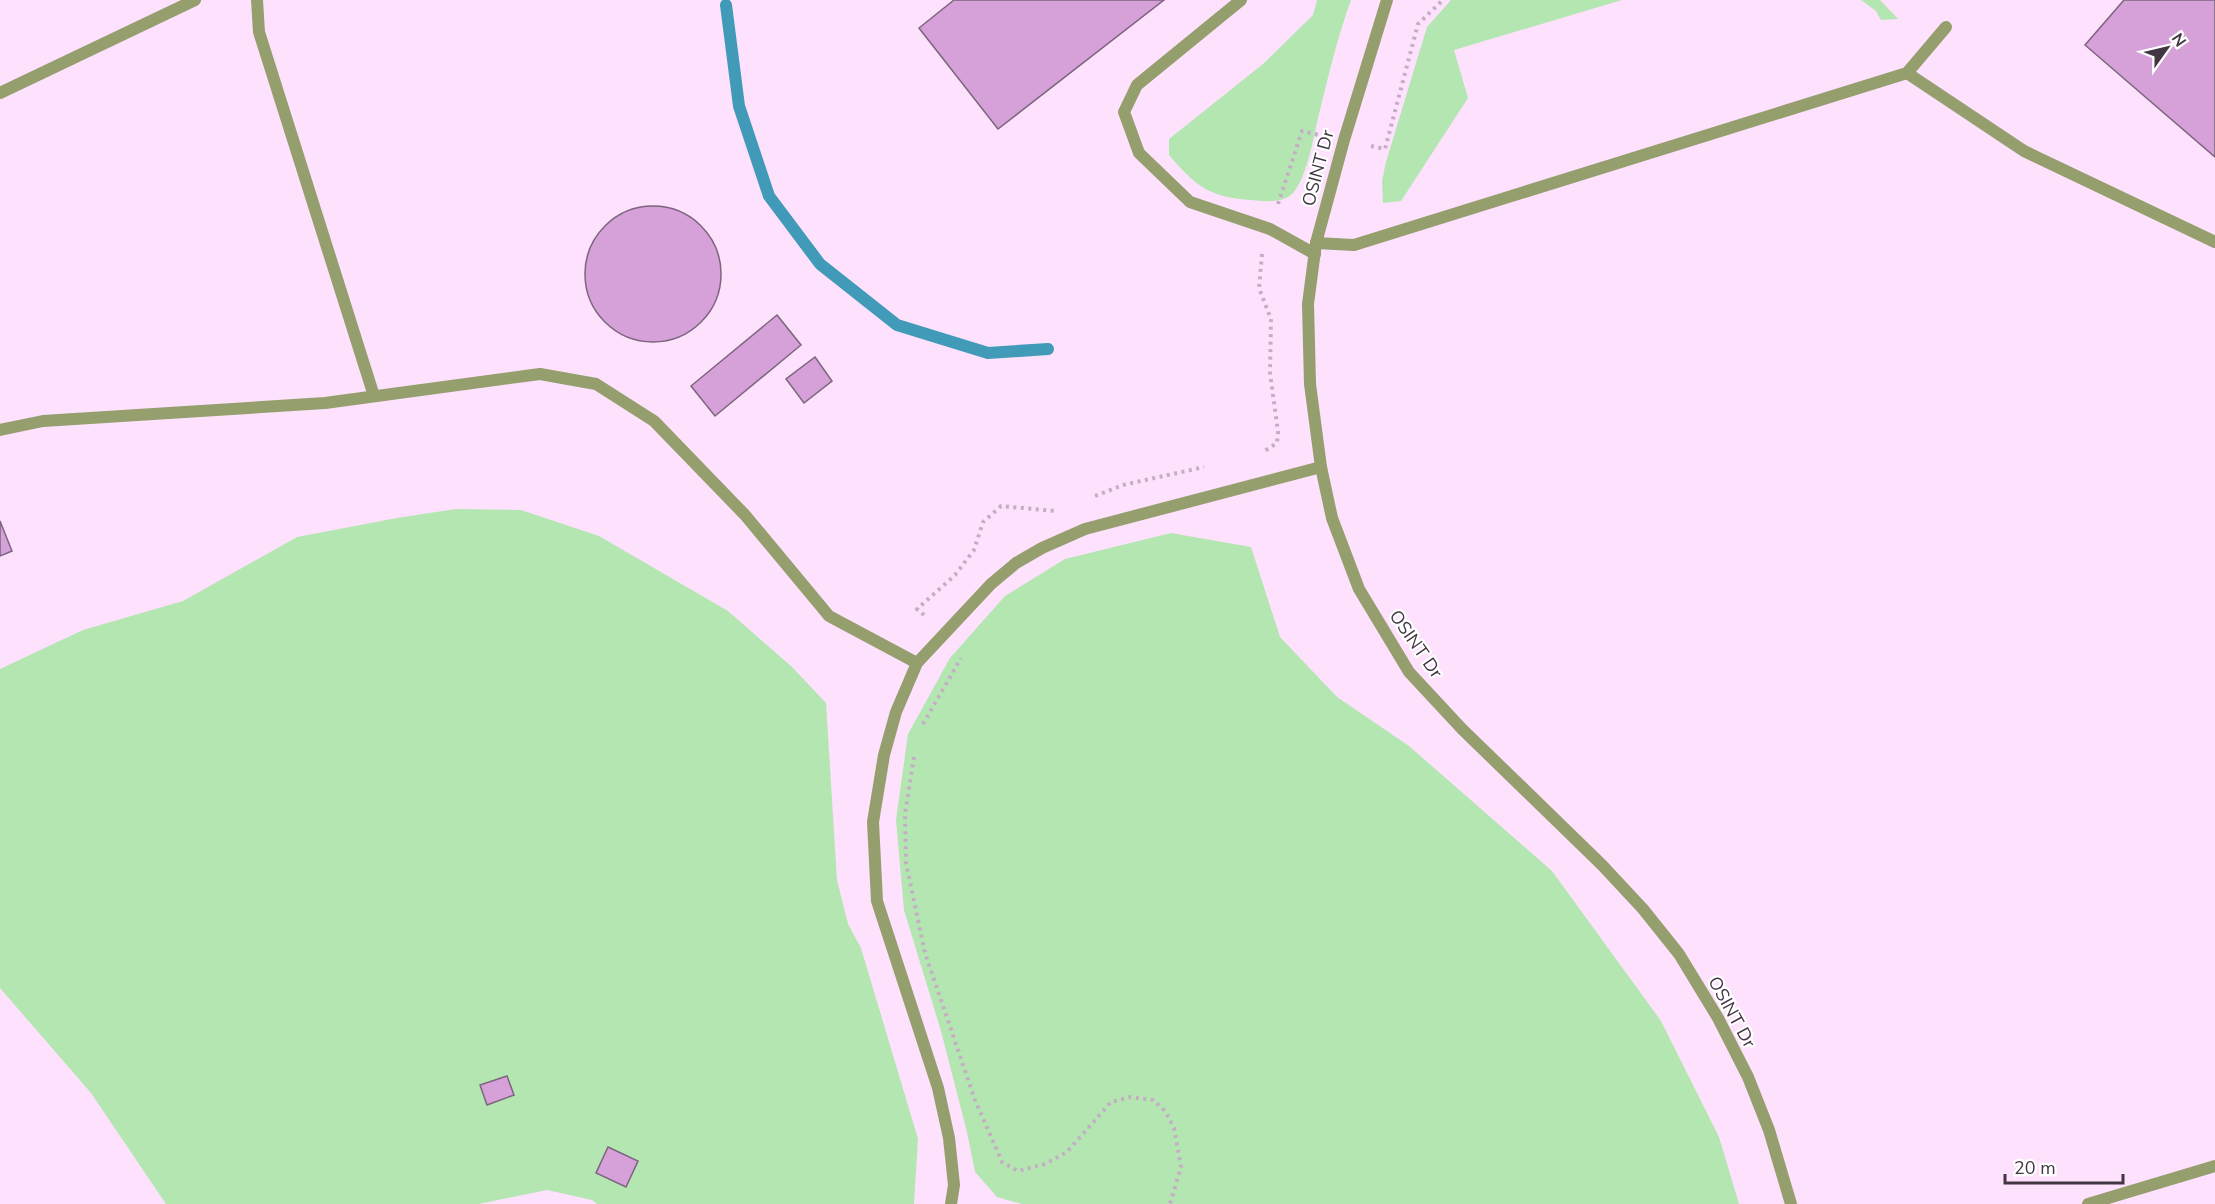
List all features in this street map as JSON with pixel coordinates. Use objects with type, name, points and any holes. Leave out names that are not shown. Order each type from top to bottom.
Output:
[{"type":"lane","points":[[0,93],[195,0]]},
{"type":"lane","points":[[257,0],[259,32],[374,396]]},
{"type":"lane","points":[[1241,0],[1137,85],[1124,112],[1139,153],[1190,202],[1270,229],[1316,248],[1354,245],[1907,73],[1946,27]]},
{"type":"lane","name":"OSINT Dr","points":[[1388,0],[1344,140],[1316,248],[1308,304],[1310,384],[1321,467],[1332,518],[1359,589],[1409,672],[1462,729],[1602,865],[1643,909],[1679,954],[1718,1018],[1748,1077],[1769,1130],[1791,1204]]},
{"type":"lane","points":[[1907,73],[2024,151],[2215,242]]},
{"type":"lane","points":[[0,430],[43,422],[325,403],[540,375],[596,384],[654,421],[745,515],[829,616],[916,663]]},
{"type":"lane","points":[[951,1204],[954,1185],[949,1138],[938,1088],[877,901],[873,822],[884,755],[896,712],[916,663],[992,584],[1016,563],[1042,548],[1085,529],[1321,467]]},
{"type":"lane","points":[[2088,1204],[2215,1166]]},
{"type":"path","points":[[1260,455],[1277,443],[1278,432],[1270,373],[1271,319],[1259,288],[1262,254],[1302,131],[1385,149],[1418,24],[1443,0]]},
{"type":"path","points":[[1090,498],[1123,485],[1214,465]]},
{"type":"path","points":[[918,732],[966,650],[917,609],[955,575],[974,550],[983,522],[1001,506],[1035,511],[1056,511]]},
{"type":"path","points":[[914,756],[905,814],[906,863],[925,953],[975,1100],[1002,1162],[1018,1171],[1045,1164],[1066,1152],[1111,1102],[1130,1097],[1153,1100],[1165,1111],[1174,1128],[1181,1167],[1170,1204]]},
{"type":"green space","points":[[1317,0],[1351,0],[1334,55],[1310,154],[1298,185],[1289,196],[1273,201],[1223,196],[1204,188],[1195,182],[1169,155],[1169,139],[1263,64],[1313,15]]},
{"type":"green space","points":[[1451,0],[1622,0],[1454,50],[1468,98],[1401,201],[1383,203],[1382,181],[1386,162],[1427,27]]},
{"type":"green space","points":[[1861,0],[1880,0],[1898,19],[1881,20],[1876,11]]},
{"type":"green space","points":[[456,509],[521,510],[599,536],[728,611],[792,667],[826,703],[837,880],[848,924],[861,948],[918,1139],[914,1204],[597,1204],[592,1200],[547,1190],[479,1204],[166,1204],[91,1093],[0,988],[0,669],[83,630],[183,601],[297,537]]},
{"type":"green space","points":[[1171,533],[1251,547],[1280,637],[1337,697],[1409,746],[1552,871],[1661,1021],[1719,1137],[1739,1204],[1022,1204],[997,1197],[975,1172],[941,1031],[904,910],[896,820],[908,734],[950,658],[1005,596],[1065,559]]},
{"type":"building","points":[[954,0],[1164,0],[998,129],[919,28]]},
{"type":"building","points":[[2124,0],[2215,0],[2215,157],[2085,45]]},
{"type":"building","points":[[653,206],[679,211],[701,226],[716,248],[721,274],[716,300],[701,322],[679,337],[653,342],[627,337],[605,322],[590,300],[585,274],[590,248],[605,226],[627,211]]},
{"type":"building","points":[[777,315],[801,345],[715,416],[691,386]]},
{"type":"building","points":[[815,357],[832,381],[804,403],[786,379]]},
{"type":"building","points":[[0,521],[12,551],[0,556]]},
{"type":"building","points":[[507,1076],[514,1095],[487,1105],[480,1085]]},
{"type":"building","points":[[608,1147],[638,1161],[626,1187],[596,1173]]},
{"type":"waterway","points":[[726,5],[739,106],[769,196],[820,264],[897,325],[988,353],[1048,349]]}]
